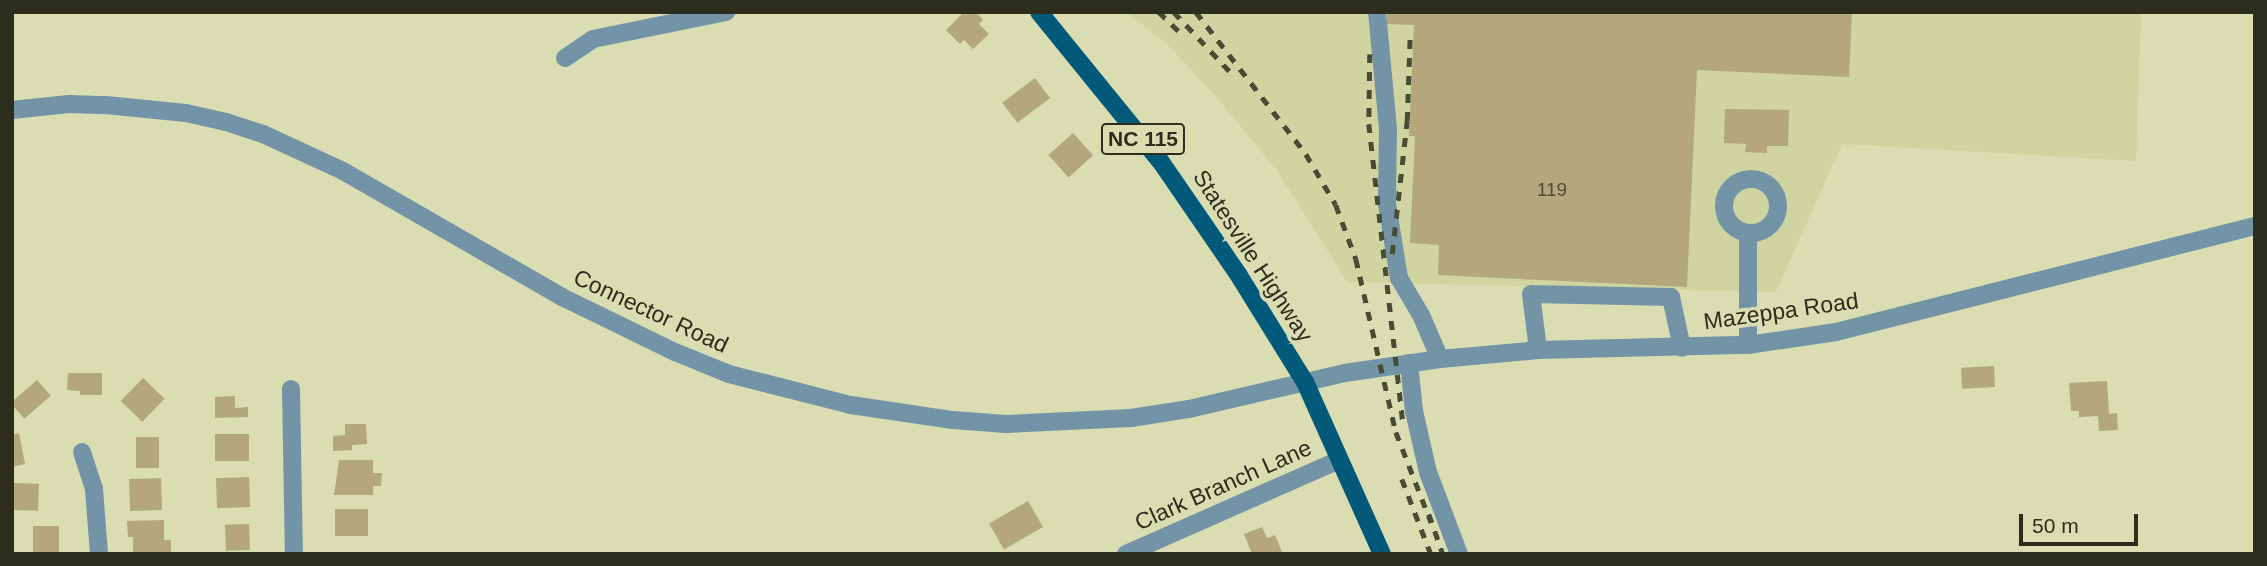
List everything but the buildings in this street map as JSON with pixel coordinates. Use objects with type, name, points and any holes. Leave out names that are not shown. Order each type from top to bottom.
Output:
[{"type":"main road","name":"Statesville Highway","points":[[1039,12],[1161,162],[1238,274],[1305,382],[1382,554]]},
{"type":"street","points":[[565,58],[593,39],[726,12]]},
{"type":"street","points":[[1377,12],[1388,129],[1387,204],[1399,278],[1421,315],[1440,359]]},
{"type":"street","name":"Connector Road","points":[[12,110],[69,104],[143,107],[212,119],[263,134],[343,171],[562,298],[626,330],[729,374],[851,405],[953,420],[1061,423],[1131,418],[1189,409],[1305,382]]},
{"type":"street","name":"Mazeppa Road","points":[[1305,382],[1440,359],[1538,350],[1748,345],[1847,330],[2255,226]]},
{"type":"street","points":[[1748,233],[1748,345]]},
{"type":"street","points":[[1538,350],[1531,294],[1671,298],[1682,348]]},
{"type":"street","points":[[1409,363],[1414,411],[1428,472],[1459,554]]},
{"type":"street","points":[[291,390],[294,554]]},
{"type":"street","points":[[82,452],[94,489],[99,554]]},
{"type":"street","name":"Clark Branch Lane","points":[[1126,554],[1339,460]]},
{"type":"shaded area","points":[[1126,12],[2141,12],[2136,161],[1842,144],[1776,292],[1347,282],[1278,172],[1219,100],[1168,45]]},
{"type":"railway","points":[[1159,12],[1181,33]]},
{"type":"railway","points":[[1174,12],[1234,76]]},
{"type":"railway","points":[[1196,12],[1306,154],[1336,205],[1356,259],[1396,432],[1431,522]]},
{"type":"railway","points":[[1392,254],[1407,121],[1410,36]]},
{"type":"railway","points":[[1370,54],[1369,124],[1403,423]]},
{"type":"railway","points":[[1402,479],[1431,554]]},
{"type":"railway","points":[[1429,514],[1443,554]]}]
